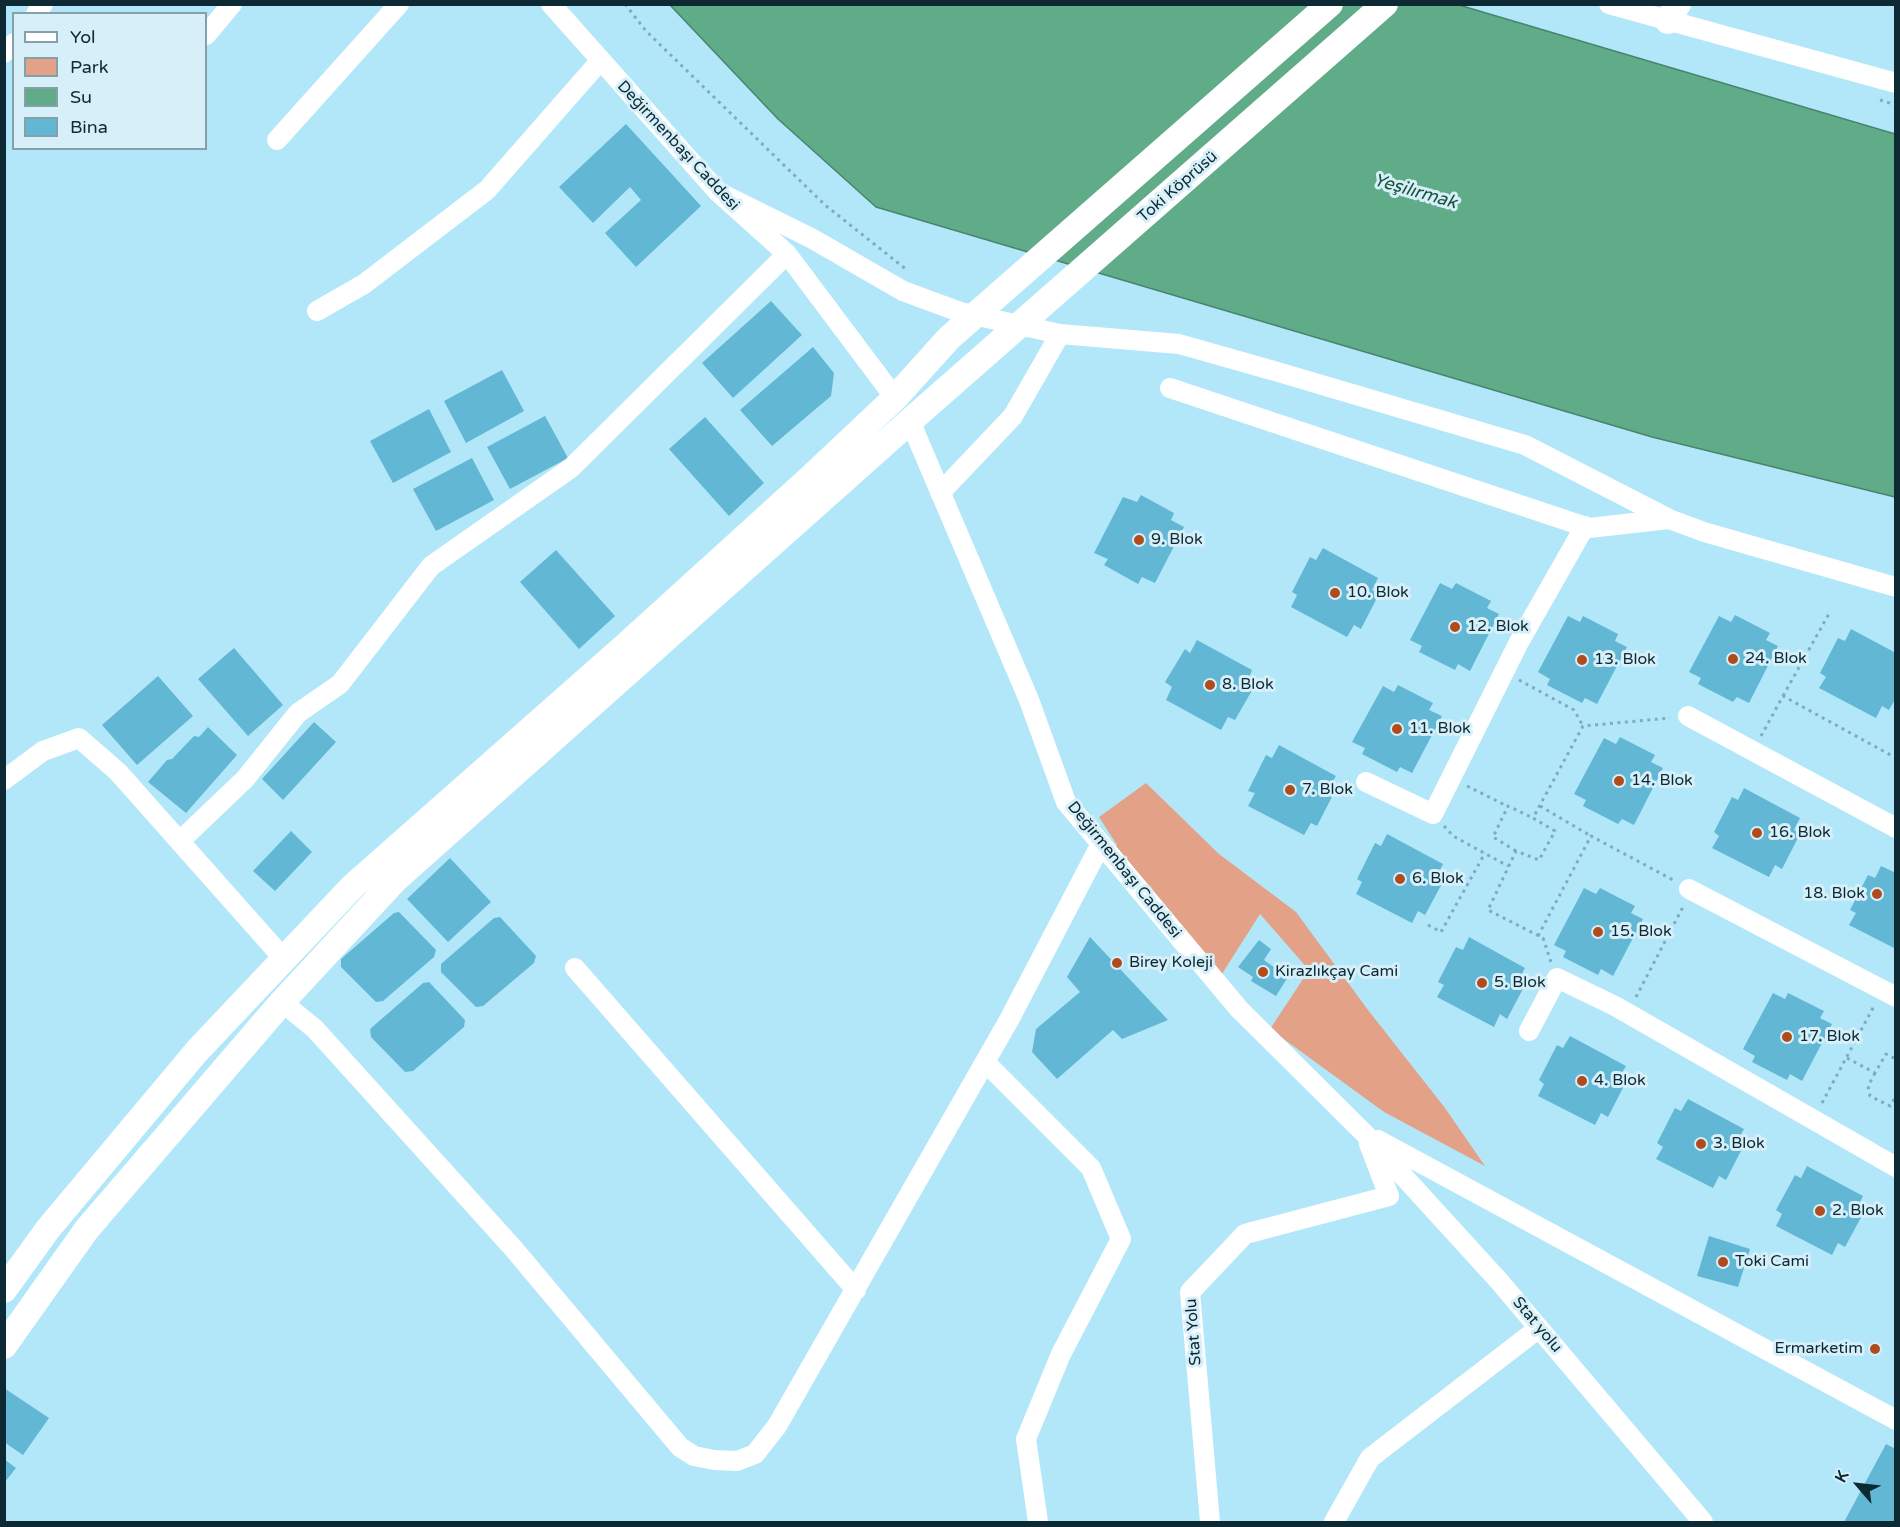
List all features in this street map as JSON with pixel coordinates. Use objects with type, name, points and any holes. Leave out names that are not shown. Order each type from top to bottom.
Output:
[{"type":"main road","points":[[4,1290],[48,1229],[197,1051],[353,886],[625,646],[895,398],[949,338],[1330,4]]},
{"type":"main road","name":"Toki Köprüsü","points":[[4,1346],[87,1229],[282,1002],[396,879],[910,421],[1385,4]]},
{"type":"street","points":[[207,34],[232,4]]},
{"type":"street","points":[[277,140],[399,4]]},
{"type":"street","name":"Değirmenbaşı Caddesi","points":[[551,4],[718,192],[787,254],[895,398]]},
{"type":"street","points":[[1609,4],[1673,13],[1896,83]]},
{"type":"street","points":[[316,311],[364,284],[487,190],[600,61]]},
{"type":"street","points":[[718,192],[811,238],[903,291],[960,312],[1060,334],[1179,344],[1525,446],[1669,519],[1704,532],[1896,587]]},
{"type":"street","points":[[180,841],[245,778],[298,713],[340,684],[368,652],[431,566],[571,468],[787,254]]},
{"type":"street","points":[[940,493],[1013,416],[1060,334]]},
{"type":"street","points":[[1170,388],[1586,526],[1669,519]]},
{"type":"street","name":"Değirmenbaşı Caddesi","points":[[910,421],[1029,700],[1066,802],[1239,1009],[1364,1133]]},
{"type":"street","points":[[1366,782],[1433,814],[1504,672],[1586,526]]},
{"type":"street","points":[[1688,716],[1896,828]]},
{"type":"street","points":[[4,780],[43,751],[79,738],[118,772],[284,958]]},
{"type":"street","points":[[282,1002],[315,1029],[513,1248],[680,1447],[694,1456],[737,1461],[755,1454],[777,1426],[985,1062],[1101,844]]},
{"type":"street","points":[[1689,889],[1889,994]]},
{"type":"street","points":[[575,968],[856,1290]]},
{"type":"street","points":[[1529,1032],[1557,978],[1627,1014],[1896,1167]]},
{"type":"street","points":[[985,1062],[1091,1168],[1121,1239],[1061,1354],[1026,1439],[1038,1522]]},
{"type":"street","points":[[1364,1133],[1896,1420]]},
{"type":"street","name":"Stat yolu","points":[[1364,1133],[1539,1328],[1703,1522]]},
{"type":"street","name":"Stat Yolu","points":[[1210,1522],[1190,1292],[1245,1233],[1389,1197],[1364,1133]]},
{"type":"street","points":[[1334,1522],[1370,1458],[1539,1328]]},
{"type":"path","points":[[625,4],[646,31],[825,205],[915,276]]},
{"type":"path","points":[[1753,751],[1830,612]]},
{"type":"path","points":[[1504,672],[1574,710],[1583,727]]},
{"type":"path","points":[[1783,696],[1896,758]]},
{"type":"path","points":[[1583,727],[1688,716]]},
{"type":"path","points":[[1533,818],[1583,727]]},
{"type":"path","points":[[1451,778],[1533,818],[1555,831],[1539,860],[1516,851],[1493,837],[1509,807]]},
{"type":"path","points":[[1540,806],[1689,889],[1627,1014]]},
{"type":"path","points":[[1433,814],[1453,836],[1508,866]]},
{"type":"path","points":[[1538,936],[1591,836]]},
{"type":"path","points":[[1516,851],[1488,910],[1543,938],[1557,978]]},
{"type":"path","points":[[1428,925],[1441,932],[1485,853]]},
{"type":"path","points":[[1813,1120],[1847,1058],[1889,994]]},
{"type":"path","points":[[1896,1059],[1886,1053],[1868,1086],[1870,1096],[1890,1106],[1896,1096]]},
{"type":"path","points":[[1847,1058],[1875,1072]]},
{"type":"green space","points":[[1146,783],[1219,854],[1296,912],[1368,1010],[1445,1108],[1485,1166],[1384,1112],[1270,1029],[1309,970],[1260,914],[1220,977],[1111,851],[1117,845],[1099,817]]},
{"type":"water","name":"Yeşilırmak","points":[[670,5],[1459,5],[1895,134],[1895,497],[1652,437],[876,207],[778,119]]},
{"type":"building","points":[[626,124],[701,206],[636,267],[605,233],[641,200],[630,187],[593,223],[559,187]]},
{"type":"building","points":[[771,301],[802,335],[733,398],[702,363]]},
{"type":"building","points":[[813,347],[834,373],[831,396],[772,446],[740,410]]},
{"type":"building","points":[[502,370],[524,411],[466,443],[444,401]]},
{"type":"building","points":[[429,409],[451,452],[393,483],[370,441]]},
{"type":"building","points":[[545,416],[568,458],[510,489],[487,447]]},
{"type":"building","points":[[705,417],[764,483],[729,516],[669,449]]},
{"type":"building","points":[[472,458],[494,500],[436,531],[413,489]]},
{"type":"building","name":"9. Blok","points":[[1141,495],[1174,513],[1171,520],[1184,527],[1155,583],[1142,577],[1138,584],[1104,565],[1108,559],[1094,553],[1123,497],[1137,502]]},
{"type":"building","name":"10. Blok","points":[[1323,548],[1378,578],[1372,590],[1379,594],[1361,629],[1354,625],[1347,637],[1291,607],[1297,595],[1292,592],[1310,557],[1316,560]]},
{"type":"building","points":[[556,550],[615,616],[579,649],[520,582]]},
{"type":"building","name":"12. Blok","points":[[1440,583],[1452,589],[1456,583],[1491,601],[1487,608],[1499,614],[1470,671],[1458,664],[1455,670],[1419,652],[1422,646],[1410,640]]},
{"type":"building","name":"24. Blok","points":[[1735,615],[1770,633],[1766,640],[1778,646],[1749,703],[1737,697],[1733,702],[1698,684],[1701,678],[1689,672],[1719,616],[1731,622]]},
{"type":"building","name":"13. Blok","points":[[1568,616],[1580,622],[1583,616],[1618,634],[1615,641],[1627,647],[1597,704],[1585,698],[1582,703],[1547,685],[1550,679],[1538,672]]},
{"type":"building","points":[[1851,629],[1896,653],[1896,698],[1889,710],[1882,706],[1876,718],[1819,688],[1826,677],[1820,673],[1838,638],[1845,641]]},
{"type":"building","name":"8. Blok","points":[[1197,640],[1252,670],[1247,683],[1254,687],[1235,720],[1228,717],[1221,730],[1166,700],[1172,687],[1165,682],[1185,649],[1190,653]]},
{"type":"building","points":[[234,648],[283,705],[248,736],[198,679]]},
{"type":"building","points":[[158,676],[193,716],[137,765],[102,725]]},
{"type":"building","name":"11. Blok","points":[[1398,685],[1433,703],[1429,710],[1442,716],[1412,773],[1400,767],[1397,772],[1362,754],[1365,748],[1352,742],[1383,686],[1394,692]]},
{"type":"building","points":[[314,722],[336,742],[283,800],[262,779]]},
{"type":"building","points":[[208,727],[237,755],[186,813],[148,782],[167,760],[172,759],[194,736],[199,737]]},
{"type":"building","name":"14. Blok","points":[[1620,737],[1655,755],[1651,762],[1663,768],[1634,825],[1622,819],[1618,824],[1583,806],[1586,800],[1574,794],[1604,738],[1616,744]]},
{"type":"building","name":"7. Blok","points":[[1279,745],[1336,776],[1329,788],[1335,791],[1317,826],[1311,823],[1304,835],[1248,806],[1255,793],[1248,791],[1266,755],[1272,758]]},
{"type":"building","name":"16. Blok","points":[[1744,788],[1800,818],[1794,830],[1800,834],[1782,869],[1775,865],[1769,877],[1712,848],[1719,836],[1714,832],[1732,797],[1738,800]]},
{"type":"building","points":[[291,831],[312,852],[275,891],[253,871]]},
{"type":"building","name":"6. Blok","points":[[1387,834],[1443,864],[1437,876],[1444,880],[1425,915],[1418,911],[1412,923],[1356,894],[1362,882],[1357,879],[1375,843],[1381,846]]},
{"type":"building","points":[[450,858],[491,902],[448,942],[407,899]]},
{"type":"building","name":"18. Blok","points":[[1881,866],[1896,873],[1896,949],[1849,925],[1856,913],[1850,910],[1868,875],[1875,878]]},
{"type":"building","name":"15. Blok","points":[[1584,888],[1596,894],[1600,888],[1635,906],[1631,913],[1643,919],[1613,976],[1601,969],[1598,975],[1563,957],[1566,951],[1554,945]]},
{"type":"building","points":[[399,912],[436,950],[434,957],[383,1001],[376,1002],[341,967],[341,959],[394,913]]},
{"type":"building","points":[[500,917],[536,956],[534,963],[483,1006],[476,1007],[441,972],[441,964],[494,918]]},
{"type":"building","points":[[1090,937],[1168,1020],[1122,1039],[1113,1030],[1057,1079],[1032,1052],[1036,1029],[1080,992],[1067,977]]},
{"type":"building","name":"5. Blok","points":[[1469,937],[1525,968],[1519,979],[1526,983],[1507,1019],[1500,1014],[1494,1027],[1437,997],[1444,985],[1438,982],[1456,947],[1463,950]]},
{"type":"building","name":"Kirazlıkçay Cami","points":[[1259,940],[1271,949],[1264,960],[1288,977],[1276,996],[1251,981],[1253,977],[1238,967]]},
{"type":"building","points":[[429,982],[465,1020],[464,1027],[413,1071],[405,1072],[371,1037],[370,1029],[423,983]]},
{"type":"building","name":"17. Blok","points":[[1773,993],[1785,999],[1788,993],[1824,1011],[1820,1018],[1832,1024],[1802,1081],[1790,1074],[1787,1080],[1752,1062],[1755,1056],[1743,1049]]},
{"type":"building","name":"4. Blok","points":[[1570,1036],[1626,1066],[1619,1078],[1626,1082],[1608,1117],[1601,1113],[1595,1125],[1538,1096],[1544,1084],[1539,1080],[1557,1045],[1563,1048]]},
{"type":"building","name":"3. Blok","points":[[1688,1099],[1744,1129],[1737,1141],[1744,1145],[1726,1180],[1719,1176],[1713,1188],[1656,1159],[1663,1147],[1657,1143],[1675,1108],[1681,1111]]},
{"type":"building","name":"2. Blok","points":[[1807,1166],[1863,1196],[1857,1208],[1864,1212],[1845,1247],[1838,1243],[1832,1255],[1776,1226],[1782,1214],[1776,1210],[1795,1175],[1801,1178]]},
{"type":"building","name":"Toki Cami","points":[[1709,1236],[1750,1249],[1738,1287],[1697,1276]]},
{"type":"building","points":[[4,1388],[49,1418],[23,1455],[4,1442]]},
{"type":"building","points":[[1886,1444],[1896,1449],[1896,1522],[1844,1522]]},
{"type":"building","points":[[4,1459],[16,1468],[4,1483]]},
{"type":"place","name":"9. Blok","points":[[1139,540]]},
{"type":"place","name":"10. Blok","points":[[1335,593]]},
{"type":"place","name":"12. Blok","points":[[1455,627]]},
{"type":"place","name":"24. Blok","points":[[1733,659]]},
{"type":"place","name":"13. Blok","points":[[1582,660]]},
{"type":"place","name":"8. Blok","points":[[1210,685]]},
{"type":"place","name":"11. Blok","points":[[1397,729]]},
{"type":"place","name":"14. Blok","points":[[1619,781]]},
{"type":"place","name":"7. Blok","points":[[1290,790]]},
{"type":"place","name":"16. Blok","points":[[1757,833]]},
{"type":"place","name":"6. Blok","points":[[1400,879]]},
{"type":"place","name":"18. Blok","points":[[1877,894]]},
{"type":"place","name":"15. Blok","points":[[1598,932]]},
{"type":"place","name":"Birey Koleji","points":[[1117,963]]},
{"type":"place","name":"Kirazlıkçay Cami","points":[[1263,972]]},
{"type":"place","name":"5. Blok","points":[[1482,983]]},
{"type":"place","name":"17. Blok","points":[[1787,1037]]},
{"type":"place","name":"4. Blok","points":[[1582,1081]]},
{"type":"place","name":"3. Blok","points":[[1701,1144]]},
{"type":"place","name":"2. Blok","points":[[1820,1211]]},
{"type":"place","name":"Toki Cami","points":[[1723,1262]]},
{"type":"place","name":"Ermarketim","points":[[1875,1349]]}]
